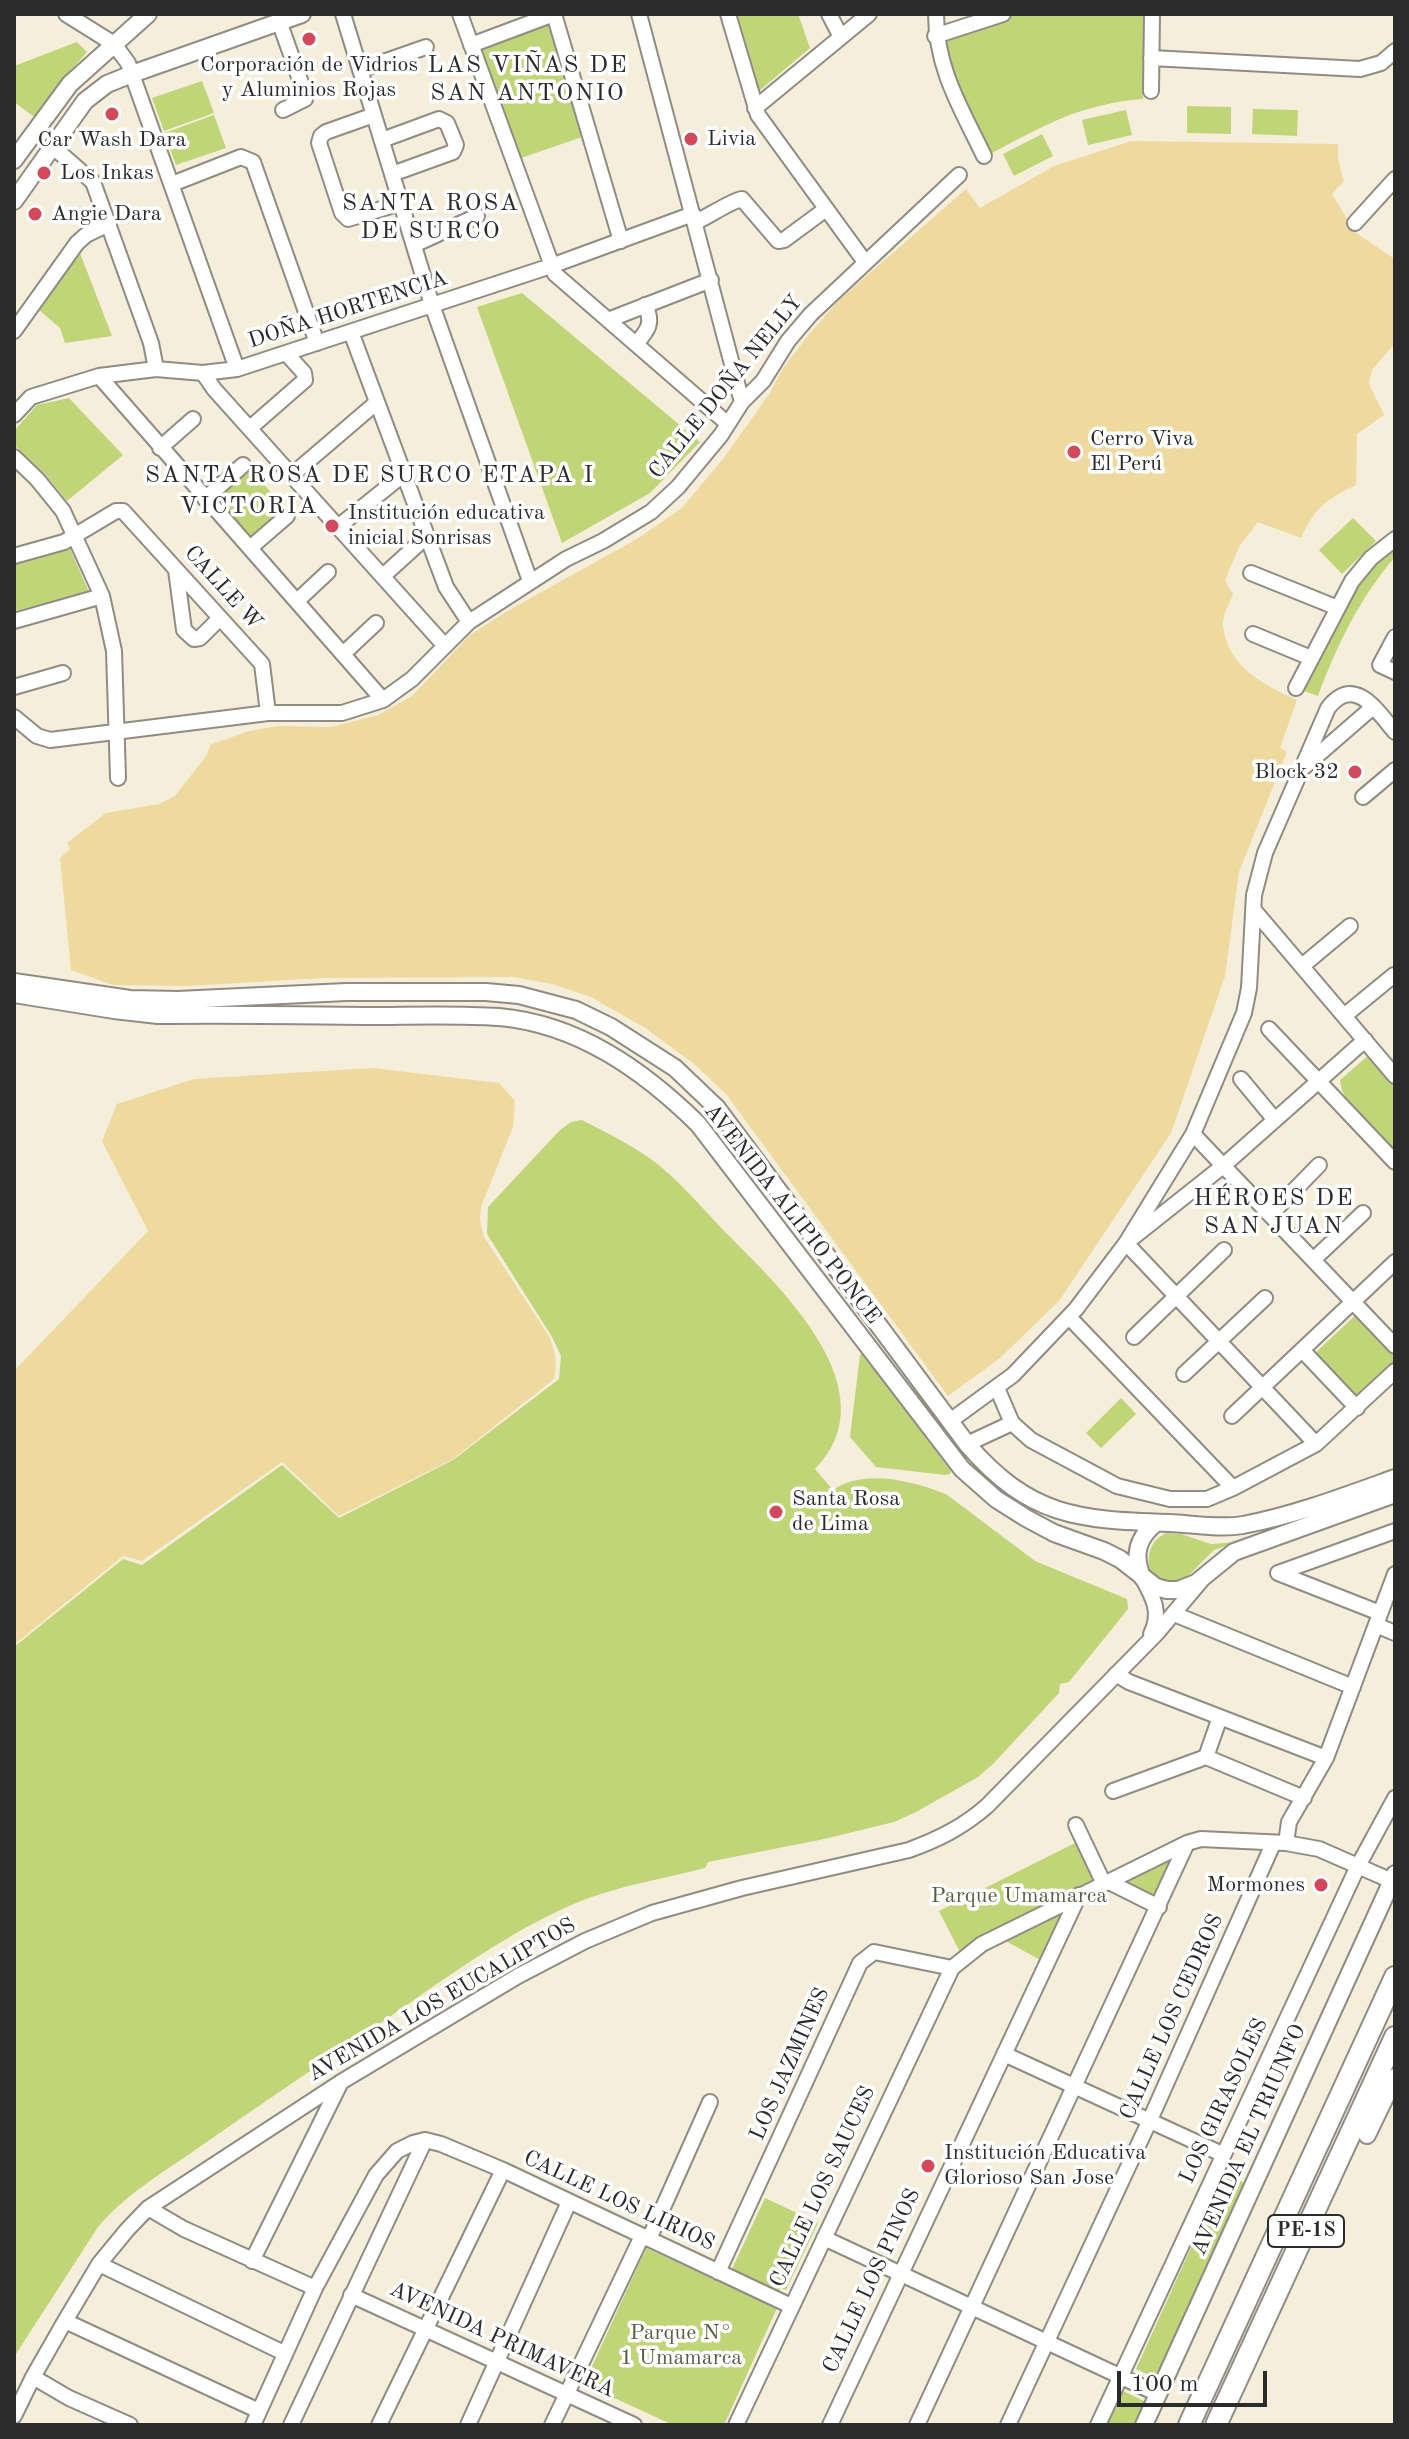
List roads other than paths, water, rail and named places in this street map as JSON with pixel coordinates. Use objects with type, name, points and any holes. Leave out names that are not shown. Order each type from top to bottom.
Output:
[{"type":"highway","name":"PE-1S","points":[[1189,2425],[1395,1977]]},
{"type":"highway","name":"PE-1S","points":[[1216,2425],[1395,2037]]},
{"type":"highway","points":[[1316,2210],[1355,2147],[1367,2135]]},
{"type":"main road","points":[[14,160],[70,84],[148,14]]},
{"type":"main road","points":[[14,201],[91,94],[132,74],[302,14]]},
{"type":"main road","name":"AVENIDA ALIPIO PONCE","points":[[14,982],[130,999],[178,1000],[346,992],[486,992],[519,995],[576,1010],[611,1027],[675,1068],[717,1108],[967,1444],[998,1477],[1021,1495],[1046,1507],[1112,1522],[1239,1526],[1337,1499],[1395,1478]]},
{"type":"main road","name":"AVENIDA ALIPIO PONCE","points":[[14,994],[158,1015],[476,1017],[530,1023],[565,1033],[604,1050],[649,1079],[698,1124],[962,1469],[996,1499],[1026,1518],[1054,1533],[1104,1551],[1156,1587],[1178,1590],[1196,1583],[1234,1552],[1395,1494]]},
{"type":"main road","points":[[698,1124],[717,1108]]},
{"type":"main road","points":[[1142,1578],[1136,1558],[1138,1547],[1148,1529],[1156,1523]]},
{"type":"main road","name":"AVENIDA EL TRIUNFO","points":[[1144,2425],[1394,1878]]},
{"type":"main road","points":[[1367,2135],[1395,2077]]},
{"type":"street","points":[[66,14],[114,44],[132,74],[237,369]]},
{"type":"street","points":[[343,14],[432,305],[530,581]]},
{"type":"street","points":[[460,14],[555,274],[728,424]]},
{"type":"street","points":[[471,45],[554,14],[621,241]]},
{"type":"street","points":[[639,14],[742,402]]},
{"type":"street","points":[[728,14],[755,108],[865,262]]},
{"type":"street","points":[[829,14],[841,37]]},
{"type":"street","points":[[755,108],[869,14]]},
{"type":"street","points":[[936,14],[935,36],[947,79],[984,156]]},
{"type":"street","points":[[935,36],[1003,14]]},
{"type":"street","points":[[1151,91],[1152,14]]},
{"type":"street","points":[[279,21],[305,94],[301,103],[283,110]]},
{"type":"street","points":[[360,70],[426,47]]},
{"type":"street","points":[[1151,58],[1360,69],[1381,63],[1395,51]]},
{"type":"street","points":[[374,115],[326,132],[319,143],[342,213],[348,219],[401,203]]},
{"type":"street","points":[[382,140],[444,119],[456,145],[453,152],[392,174]]},
{"type":"street","points":[[52,146],[93,182],[151,343],[156,369]]},
{"type":"street","points":[[172,184],[241,157],[253,162],[317,343]]},
{"type":"street","name":"CALLE DOÑA NELLY","points":[[14,717],[37,736],[50,740],[268,713],[342,713],[383,700],[412,679],[469,622],[530,581],[651,512],[678,487],[742,402],[763,381],[788,341],[811,314],[959,175]]},
{"type":"street","points":[[1355,223],[1395,179]]},
{"type":"street","name":"DOÑA HORTENCIA","points":[[14,415],[31,397],[99,376],[156,369],[203,373],[237,369],[720,211],[737,199],[742,199],[778,241],[784,240],[826,209]]},
{"type":"street","points":[[414,245],[477,216]]},
{"type":"street","points":[[14,331],[77,243],[109,224]]},
{"type":"street","points":[[608,320],[711,280]]},
{"type":"street","points":[[636,344],[649,329],[650,315],[645,305]]},
{"type":"street","points":[[351,332],[446,587],[469,622]]},
{"type":"street","points":[[250,428],[305,380],[304,373],[286,353]]},
{"type":"street","points":[[203,373],[445,646]]},
{"type":"street","points":[[99,376],[383,700]]},
{"type":"street","points":[[293,474],[376,403]]},
{"type":"street","points":[[160,448],[193,419]]},
{"type":"street","points":[[14,457],[63,511],[102,596],[114,651],[118,778]]},
{"type":"street","points":[[205,499],[243,465]]},
{"type":"street","points":[[339,526],[404,474]]},
{"type":"street","name":"CALLE W","points":[[76,536],[116,511],[123,511],[262,664],[268,713]]},
{"type":"street","points":[[250,548],[287,516]]},
{"type":"street","points":[[14,556],[76,536]]},
{"type":"street","points":[[383,576],[427,536]]},
{"type":"street","points":[[1296,688],[1352,581],[1371,558],[1395,539]]},
{"type":"street","points":[[175,570],[184,630],[188,635],[194,639],[200,638],[220,618]]},
{"type":"street","points":[[297,601],[328,572]]},
{"type":"street","points":[[1251,573],[1338,608]]},
{"type":"street","points":[[14,621],[102,596]]},
{"type":"street","points":[[344,653],[376,623]]},
{"type":"street","points":[[1253,634],[1311,658]]},
{"type":"street","points":[[1395,637],[1380,665],[1395,672]]},
{"type":"street","points":[[14,687],[63,673]]},
{"type":"street","points":[[950,1421],[997,1388],[1069,1317],[1126,1243],[1193,1134],[1244,1013],[1249,988],[1254,895],[1265,853],[1299,771],[1334,701],[1354,694],[1366,697],[1395,732]]},
{"type":"street","points":[[1299,771],[1373,707]]},
{"type":"street","points":[[1363,797],[1395,770]]},
{"type":"street","points":[[1253,909],[1365,1040],[1392,1066]]},
{"type":"street","points":[[1302,966],[1350,926]]},
{"type":"street","points":[[1344,1016],[1394,975]]},
{"type":"street","points":[[1269,1029],[1395,1162]]},
{"type":"street","points":[[1126,1243],[1223,1166],[1365,1040]]},
{"type":"street","points":[[1241,1079],[1275,1120]]},
{"type":"street","points":[[1193,1134],[1393,1340]]},
{"type":"street","points":[[1270,1215],[1319,1165]]},
{"type":"street","points":[[1313,1260],[1363,1213]]},
{"type":"street","points":[[1126,1243],[1316,1444]]},
{"type":"street","points":[[1134,1337],[1224,1250]]},
{"type":"street","points":[[1232,1416],[1395,1262]]},
{"type":"street","points":[[1184,1374],[1265,1298]]},
{"type":"street","points":[[1069,1317],[1233,1488]]},
{"type":"street","points":[[1303,1351],[1357,1408]]},
{"type":"street","points":[[997,1388],[1012,1423],[1031,1440],[1117,1486],[1170,1499],[1196,1500],[1233,1488],[1316,1444],[1395,1371]]},
{"type":"street","points":[[967,1444],[1012,1423]]},
{"type":"street","points":[[1395,1531],[1278,1573],[1378,1619],[1395,1633]]},
{"type":"street","name":"CALLE LOS CEDROS","points":[[1008,2425],[1289,1822],[1326,1758],[1395,1574]]},
{"type":"street","name":"AVENIDA LOS EUCALIPTOS","points":[[14,2416],[33,2377],[99,2264],[148,2208],[341,2082],[518,1976],[585,1941],[652,1913],[742,1888],[909,1850],[965,1825],[1174,1614],[1205,1575]]},
{"type":"street","name":"AVENIDA LOS EUCALIPTOS","points":[[1139,1650],[1157,1619],[1153,1597],[1142,1578]]},
{"type":"street","points":[[1174,1614],[1353,1687]]},
{"type":"street","points":[[1116,1674],[1326,1758]]},
{"type":"street","points":[[1206,1757],[1220,1717]]},
{"type":"street","points":[[1113,1791],[1206,1757],[1304,1798]]},
{"type":"street","name":"LOS GIRASOLES","points":[[1098,2425],[1358,1866],[1395,1798]]},
{"type":"street","points":[[1076,1825],[1106,1883],[1159,1907]]},
{"type":"street","points":[[952,1968],[982,1944],[1187,1843],[1201,1839],[1280,1843],[1319,1849],[1394,1878]]},
{"type":"street","points":[[917,2425],[1187,1843]]},
{"type":"street","name":"CALLE LOS PINOS","points":[[830,2425],[1079,1895]]},
{"type":"street","name":"LOS JAZMINES","points":[[718,2272],[860,1963],[874,1952],[952,1968]]},
{"type":"street","name":"CALLE LOS SAUCES","points":[[736,2425],[952,1968]]},
{"type":"street","points":[[1004,2054],[1222,2154]]},
{"type":"street","points":[[252,2261],[341,2082]]},
{"type":"street","points":[[552,2425],[710,2102]]},
{"type":"street","points":[[65,2321],[256,2418],[315,2288],[383,2164],[397,2151],[425,2140]]},
{"type":"street","points":[[291,2425],[425,2140]]},
{"type":"street","name":"CALLE LOS LIRIOS","points":[[425,2140],[503,2170],[791,2306]]},
{"type":"street","points":[[379,2425],[503,2170]]},
{"type":"street","points":[[468,2425],[569,2202]]},
{"type":"street","points":[[148,2208],[184,2229],[315,2288]]},
{"type":"street","points":[[824,2238],[1158,2394]]},
{"type":"street","points":[[99,2264],[284,2353]]},
{"type":"street","name":"AVENIDA PRIMAVERA","points":[[351,2295],[634,2425]]},
{"type":"street","points":[[33,2377],[69,2398],[130,2425]]},
{"type":"place","name":"Corporación de Vidrios y Aluminios Rojas","points":[[309,39]]},
{"type":"place","name":"Car Wash Dara","points":[[112,114]]},
{"type":"place","name":"Livia","points":[[691,139]]},
{"type":"place","name":"Los Inkas","points":[[44,173]]},
{"type":"place","name":"Angie Dara","points":[[35,214]]},
{"type":"place","name":"Cerro Viva El Perú","points":[[1074,452]]},
{"type":"place","name":"Institución educativa inicial Sonrisas","points":[[332,526]]},
{"type":"place","name":"Block 32","points":[[1355,772]]},
{"type":"place","name":"Santa Rosa de Lima","points":[[776,1512]]},
{"type":"place","name":"Mormones","points":[[1321,1885]]},
{"type":"place","name":"Institución Educativa Glorioso San Jose","points":[[928,2166]]},
{"type":"district","name":"LAS VIÑAS DE SAN ANTONIO","points":[[528,80]]},
{"type":"district","name":"SANTA ROSA DE SURCO","points":[[431,218]]},
{"type":"district","name":"SANTA ROSA DE SURCO ETAPA I","points":[[370,476]]},
{"type":"district","name":"VICTORIA","points":[[249,507]]},
{"type":"district","name":"HÉROES DE SAN JUAN","points":[[1274,1213]]},
{"type":"park label","name":"Parque Umamarca","points":[[1019,1896]]},
{"type":"park label","name":"Parque N° 1 Umamarca","points":[[681,2346]]}]
